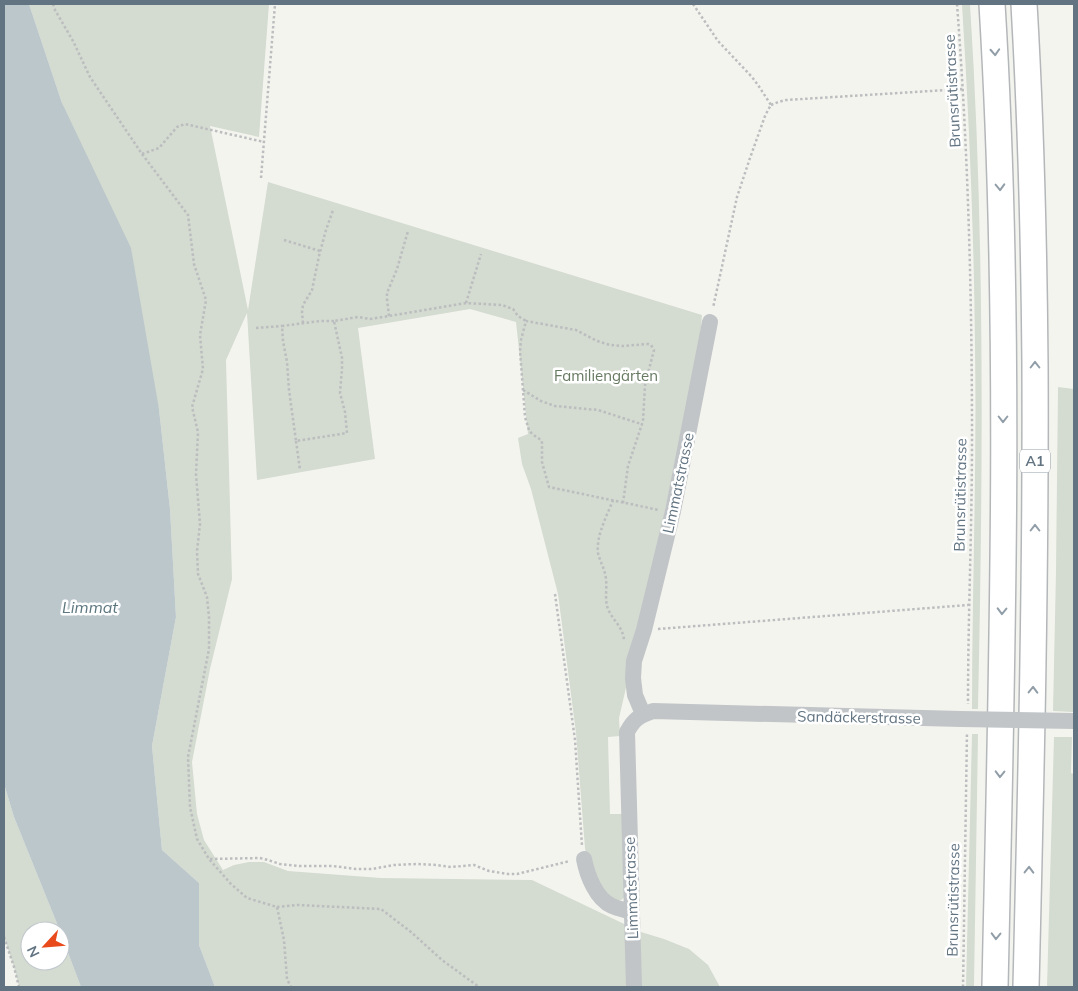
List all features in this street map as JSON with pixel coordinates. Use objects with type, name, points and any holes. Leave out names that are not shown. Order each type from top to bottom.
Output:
[{"type":"highway","name":"A1","points":[[992,4],[1002,239],[1004,446],[995,987]]},
{"type":"highway","name":"A1","points":[[1024,4],[1033,238],[1035,465],[1034,626],[1026,987]]},
{"type":"street","name":"Limmatstrasse","points":[[634,987],[627,732],[632,723],[643,714],[635,695],[634,661],[644,630],[672,513],[710,322]]},
{"type":"street","name":"Sandäckerstrasse","points":[[643,714],[653,711],[1074,721]]},
{"type":"street","points":[[584,859],[590,880],[598,893],[610,905],[632,912]]},
{"type":"path","points":[[53,4],[90,77],[142,154],[188,214],[194,264],[206,300],[200,335],[203,369],[192,407],[198,432],[196,474],[200,524],[197,551],[198,574],[207,597],[210,617],[209,650],[188,757],[190,807],[197,839],[209,859],[231,884],[247,898],[277,907],[298,905],[381,909],[411,932],[442,960],[479,987]]},
{"type":"path","points":[[260,178],[275,4]]},
{"type":"path","points":[[693,4],[718,41],[752,77],[771,105]]},
{"type":"path","name":"Brunsrütistrasse","points":[[957,4],[964,89],[972,349],[970,570],[965,718],[963,987]]},
{"type":"path","points":[[710,322],[739,191],[765,116],[771,105],[786,100],[964,89]]},
{"type":"path","points":[[142,154],[158,148],[177,127],[185,124],[264,142]]},
{"type":"path","points":[[303,323],[303,305],[312,290],[320,251],[333,210]]},
{"type":"path","points":[[389,316],[387,293],[397,269],[408,231]]},
{"type":"path","points":[[284,240],[320,251]]},
{"type":"path","points":[[466,303],[480,254]]},
{"type":"path","points":[[256,328],[358,317],[370,319],[466,303],[502,305],[513,309],[518,316],[526,321],[576,330],[597,341],[610,345],[648,344],[654,350],[645,385],[644,410],[641,424],[628,466],[623,503]]},
{"type":"path","points":[[296,441],[347,433],[345,412],[340,393],[342,358],[334,321]]},
{"type":"path","points":[[526,321],[520,351],[525,417],[532,434],[541,440],[542,462],[549,486],[672,513]]},
{"type":"path","points":[[282,326],[300,470]]},
{"type":"path","points":[[523,390],[541,401],[554,406],[598,410],[641,424]]},
{"type":"path","points":[[612,500],[600,536],[598,554],[605,571],[607,606],[610,614],[622,631],[624,637],[623,645]]},
{"type":"path","points":[[209,859],[260,858],[280,864],[356,869],[372,869],[394,865],[436,864],[451,867],[474,866],[508,874],[517,874],[568,861],[584,859],[575,740],[555,594]]},
{"type":"path","points":[[644,630],[968,606]]},
{"type":"path","points":[[277,907],[284,940],[286,979],[291,987]]},
{"type":"path","points":[[4,937],[19,987]]},
{"type":"green space","name":"Familiengärten","points":[[29,4],[269,4],[259,137],[210,126],[248,310],[268,182],[702,315],[700,339],[652,575],[619,718],[620,736],[608,737],[610,814],[622,814],[625,897],[615,901],[609,899],[588,865],[576,733],[558,594],[531,489],[522,464],[518,438],[528,434],[516,322],[470,309],[358,328],[375,459],[257,480],[247,313],[226,360],[232,579],[210,669],[192,762],[197,814],[204,840],[223,870],[234,865],[249,862],[264,862],[288,871],[381,878],[532,880],[641,932],[689,949],[708,965],[720,987],[215,987],[199,945],[199,883],[162,850],[152,746],[176,617],[170,509],[159,409]]},
{"type":"green space","points":[[962,4],[970,4],[975,92],[980,268],[982,444],[978,709],[972,709],[975,438],[974,304],[971,175]]},
{"type":"green space","points":[[1058,387],[1074,389],[1073,712],[1053,711]]},
{"type":"green space","points":[[972,734],[978,734],[974,987],[966,987]]},
{"type":"green space","points":[[1054,737],[1072,737],[1071,773],[1074,774],[1074,987],[1047,987]]},
{"type":"green space","points":[[4,784],[14,817],[56,921],[20,921],[20,971],[70,971],[70,958],[81,987],[19,987],[4,937]]},
{"type":"water","name":"Limmat","points":[[4,4],[29,4],[62,103],[131,248],[159,409],[170,509],[176,617],[152,746],[162,850],[199,883],[199,945],[215,987],[81,987],[70,958],[70,921],[56,921],[14,817],[4,784]]}]
